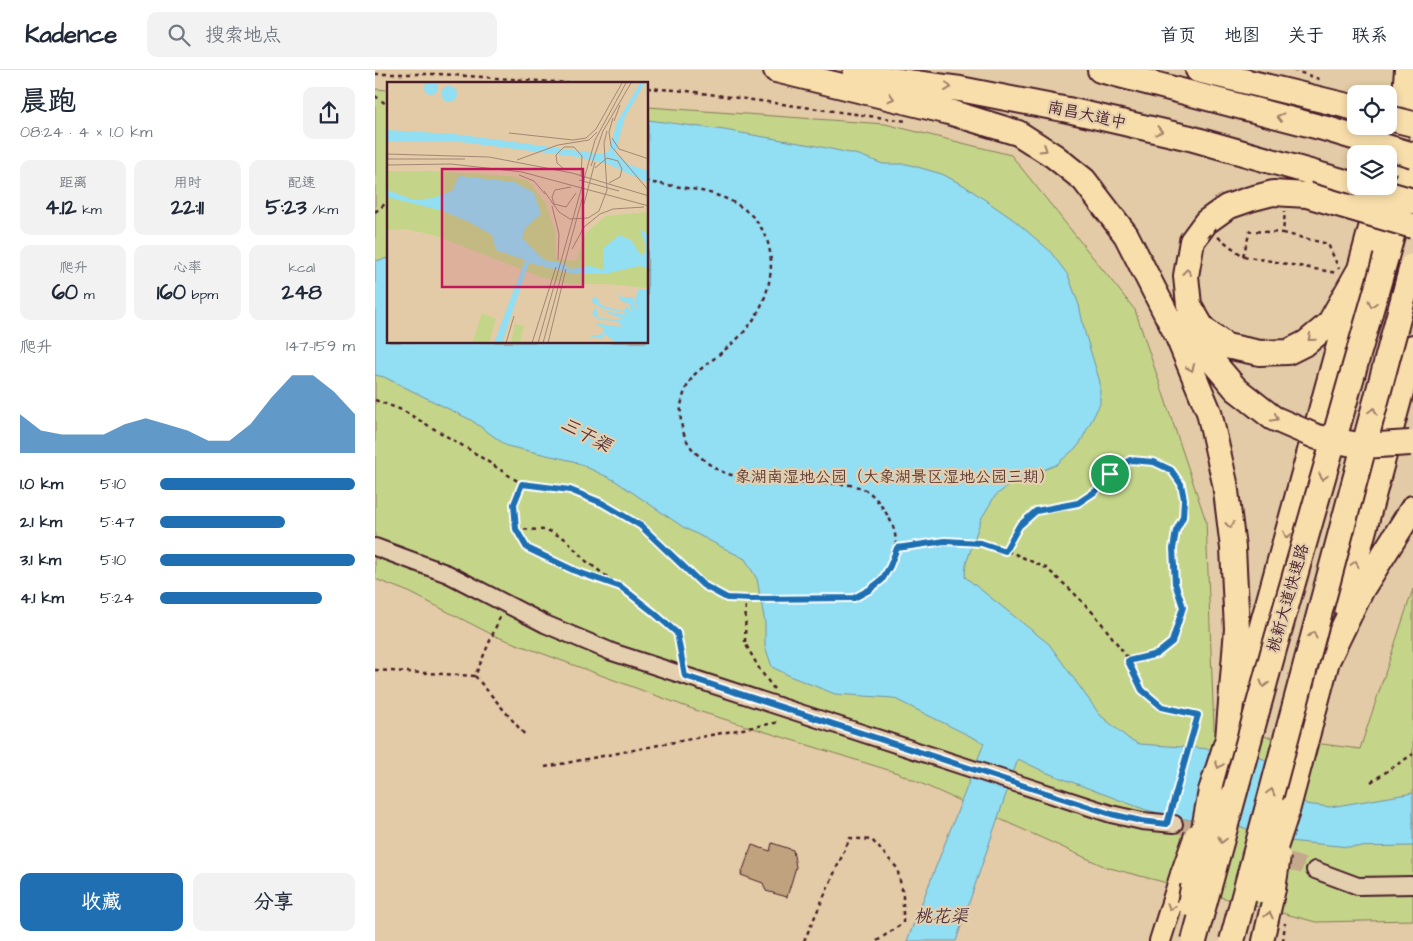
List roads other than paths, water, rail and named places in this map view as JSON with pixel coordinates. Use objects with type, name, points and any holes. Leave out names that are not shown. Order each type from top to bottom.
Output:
[{"type":"highway","points":[[776,70],[949,112],[1018,133],[1054,156],[1084,180],[1126,235],[1203,350],[1236,389],[1273,418],[1317,437],[1363,446],[1413,443]]},
{"type":"highway","name":"南昌大道中","points":[[813,70],[960,89],[1068,110],[1190,138],[1347,182]]},
{"type":"highway","points":[[1100,70],[1327,129],[1413,157]]},
{"type":"highway","points":[[1198,70],[1340,98]]},
{"type":"highway","points":[[1267,70],[1340,98]]},
{"type":"highway","points":[[1402,116],[1407,70]]},
{"type":"highway","points":[[1394,145],[1413,72]]},
{"type":"highway","name":"桃新大道快速路","points":[[1194,941],[1274,649],[1413,157]]},
{"type":"highway","points":[[1378,195],[1348,269],[1329,324],[1306,342],[1288,352],[1260,353],[1226,346],[1203,329],[1189,305],[1186,276],[1192,241],[1206,222],[1227,207],[1273,193],[1296,199],[1413,226]]},
{"type":"highway","points":[[1392,195],[1413,201]]},
{"type":"highway","points":[[1126,235],[1177,335],[1209,412],[1225,483],[1233,548],[1237,629],[1227,739]]},
{"type":"highway","name":"桃新大道快速路","points":[[1232,941],[1413,264]]},
{"type":"highway","points":[[1183,941],[1211,791],[1257,644],[1348,269]]},
{"type":"highway","points":[[1243,941],[1287,811],[1413,348]]},
{"type":"highway","points":[[1327,661],[1362,589],[1413,508]]},
{"type":"main road","points":[[1160,941],[1181,874],[1211,791]]},
{"type":"main road","points":[[1263,941],[1275,889],[1287,811]]},
{"type":"lane","points":[[375,547],[448,574],[545,624],[612,652],[685,676],[784,715],[1111,814],[1141,821],[1171,824]]},
{"type":"lane","points":[[1315,870],[1358,886],[1413,885]]},
{"type":"water","points":[[649,120],[724,130],[817,146],[859,155],[883,164],[907,164],[942,174],[965,186],[1014,220],[1049,250],[1068,275],[1079,305],[1085,333],[1100,382],[1100,404],[1079,445],[1056,465],[1013,482],[995,496],[981,519],[966,564],[965,577],[1049,644],[1100,715],[1129,739],[1140,744],[1224,750],[1261,758],[1271,762],[1306,804],[1330,807],[1413,793],[1413,846],[1349,847],[1278,840],[1236,825],[1190,820],[1146,810],[1045,772],[1018,759],[956,941],[907,941],[984,743],[893,698],[835,694],[772,667],[765,646],[765,623],[757,579],[745,559],[683,527],[614,480],[573,461],[507,446],[471,420],[384,377],[375,375],[375,261],[387,258],[387,344],[649,344]]},
{"type":"tunnel","points":[[1174,824],[1315,870]]},
{"type":"water label","name":"三干渠","points":[[586,435]]},
{"type":"water label","name":"桃花渠","points":[[941,916]]},
{"type":"park label","name":"象湖南湿地公园（大象湖景区湿地公园三期）","points":[[895,477]]}]
